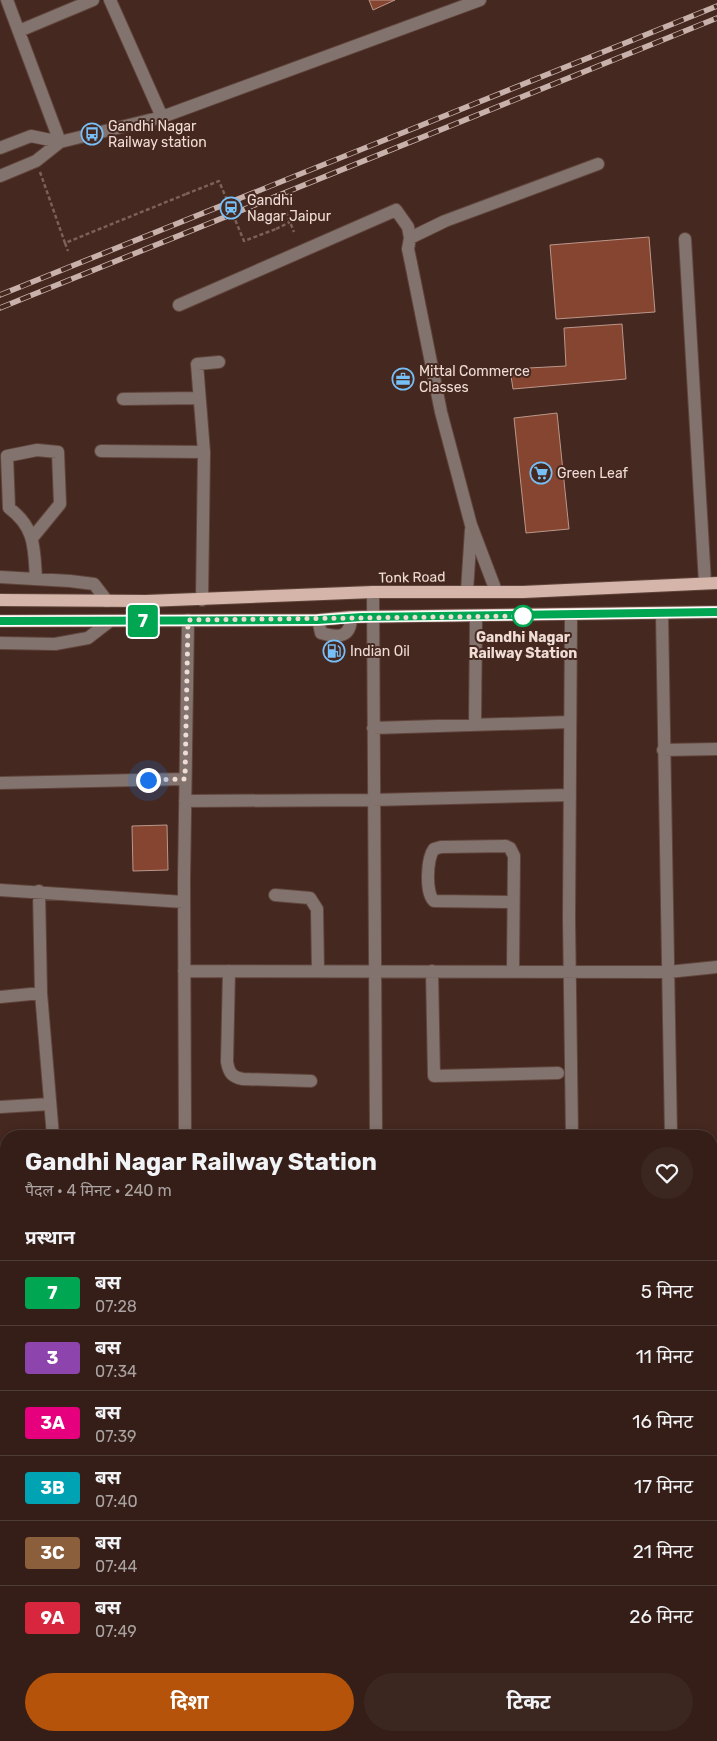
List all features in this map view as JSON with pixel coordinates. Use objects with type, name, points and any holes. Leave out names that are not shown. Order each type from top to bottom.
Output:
[{"type":"main road","name":"Tonk Road","points":[[0,600],[107,602],[202,600],[373,592],[496,591],[711,583]]},
{"type":"main road","points":[[0,621],[318,620],[372,616],[571,616],[717,612]]},
{"type":"street","points":[[7,0],[60,142]]},
{"type":"street","points":[[18,31],[92,0]]},
{"type":"street","points":[[110,0],[162,117]]},
{"type":"street","points":[[0,176],[36,161],[60,142],[162,117],[479,0]]},
{"type":"street","points":[[0,148],[30,136],[60,142]]},
{"type":"street","points":[[410,238],[445,221],[598,164]]},
{"type":"street","points":[[179,305],[396,210],[408,227],[410,238],[408,249],[441,412],[471,524],[496,591]]},
{"type":"street","points":[[685,239],[711,583]]},
{"type":"street","points":[[202,600],[204,452],[197,364],[219,362]]},
{"type":"street","points":[[123,398],[199,398]]},
{"type":"street","points":[[33,537],[60,504],[58,452],[37,450],[7,456],[9,508],[18,514],[33,537],[36,579]]},
{"type":"street","points":[[102,451],[204,452]]},
{"type":"street","points":[[467,591],[471,524]]},
{"type":"street","points":[[0,578],[94,584],[107,602]]},
{"type":"street","points":[[373,592],[373,800],[377,971],[376,1130]]},
{"type":"street","points":[[662,614],[671,1130]]},
{"type":"street","points":[[475,725],[476,616]]},
{"type":"street","points":[[571,616],[570,970],[572,1130]]},
{"type":"street","points":[[318,620],[321,633],[334,637],[347,633],[351,626],[351,617]]},
{"type":"street","points":[[185,1130],[184,902],[188,620]]},
{"type":"street","points":[[0,643],[55,644],[88,638],[110,622]]},
{"type":"street","points":[[373,728],[570,722]]},
{"type":"street","points":[[663,750],[717,749]]},
{"type":"street","points":[[0,783],[185,779]]},
{"type":"street","points":[[185,801],[373,800],[570,794]]},
{"type":"street","points":[[513,902],[434,901],[429,893],[429,856],[434,848],[441,847],[506,846],[510,848],[514,856],[513,970]]},
{"type":"street","points":[[0,890],[39,891],[184,902]]},
{"type":"street","points":[[39,891],[41,993],[52,1130]]},
{"type":"street","points":[[275,895],[310,898],[313,903],[316,909],[318,971]]},
{"type":"street","points":[[184,971],[570,970],[668,972],[717,967]]},
{"type":"street","points":[[432,970],[434,1076],[558,1073]]},
{"type":"street","points":[[229,971],[227,1062],[229,1072],[234,1077],[243,1079],[311,1081]]},
{"type":"street","points":[[0,997],[41,993]]},
{"type":"street","points":[[0,1107],[50,1104]]},
{"type":"path","points":[[36,161],[68,251]]},
{"type":"path","points":[[65,243],[220,181],[244,242],[290,222]]},
{"type":"path","points":[[286,212],[294,232]]},
{"type":"building","points":[[369,0],[395,0],[373,10]]},
{"type":"building","points":[[649,237],[655,312],[556,319],[550,245]]},
{"type":"building","points":[[622,324],[626,379],[513,389],[510,369],[566,366],[564,328]]},
{"type":"building","name":"Green Leaf","points":[[557,413],[569,529],[526,533],[514,418]]},
{"type":"building","points":[[167,825],[168,870],[133,871],[132,826]]},
{"type":"railway","points":[[0,295],[717,6]]},
{"type":"railway","points":[[0,308],[717,18]]},
{"type":"bus line","name":"7","points":[[0,621],[318,620],[351,617],[571,616],[717,612]]},
{"type":"place","name":"Gandhi Nagar Railway station","points":[[92,134]]},
{"type":"place","name":"Gandhi Nagar Jaipur","points":[[231,208]]},
{"type":"place","name":"Mittal Commerce Classes","points":[[403,379]]},
{"type":"place","name":"Green Leaf","points":[[541,473]]},
{"type":"place","name":"Gandhi Nagar Railway Station","points":[[523,616]]},
{"type":"place","name":"Indian Oil","points":[[334,651]]},
{"type":"route","points":[[148,780],[185,779],[188,620],[318,620],[351,617],[523,616]]}]
